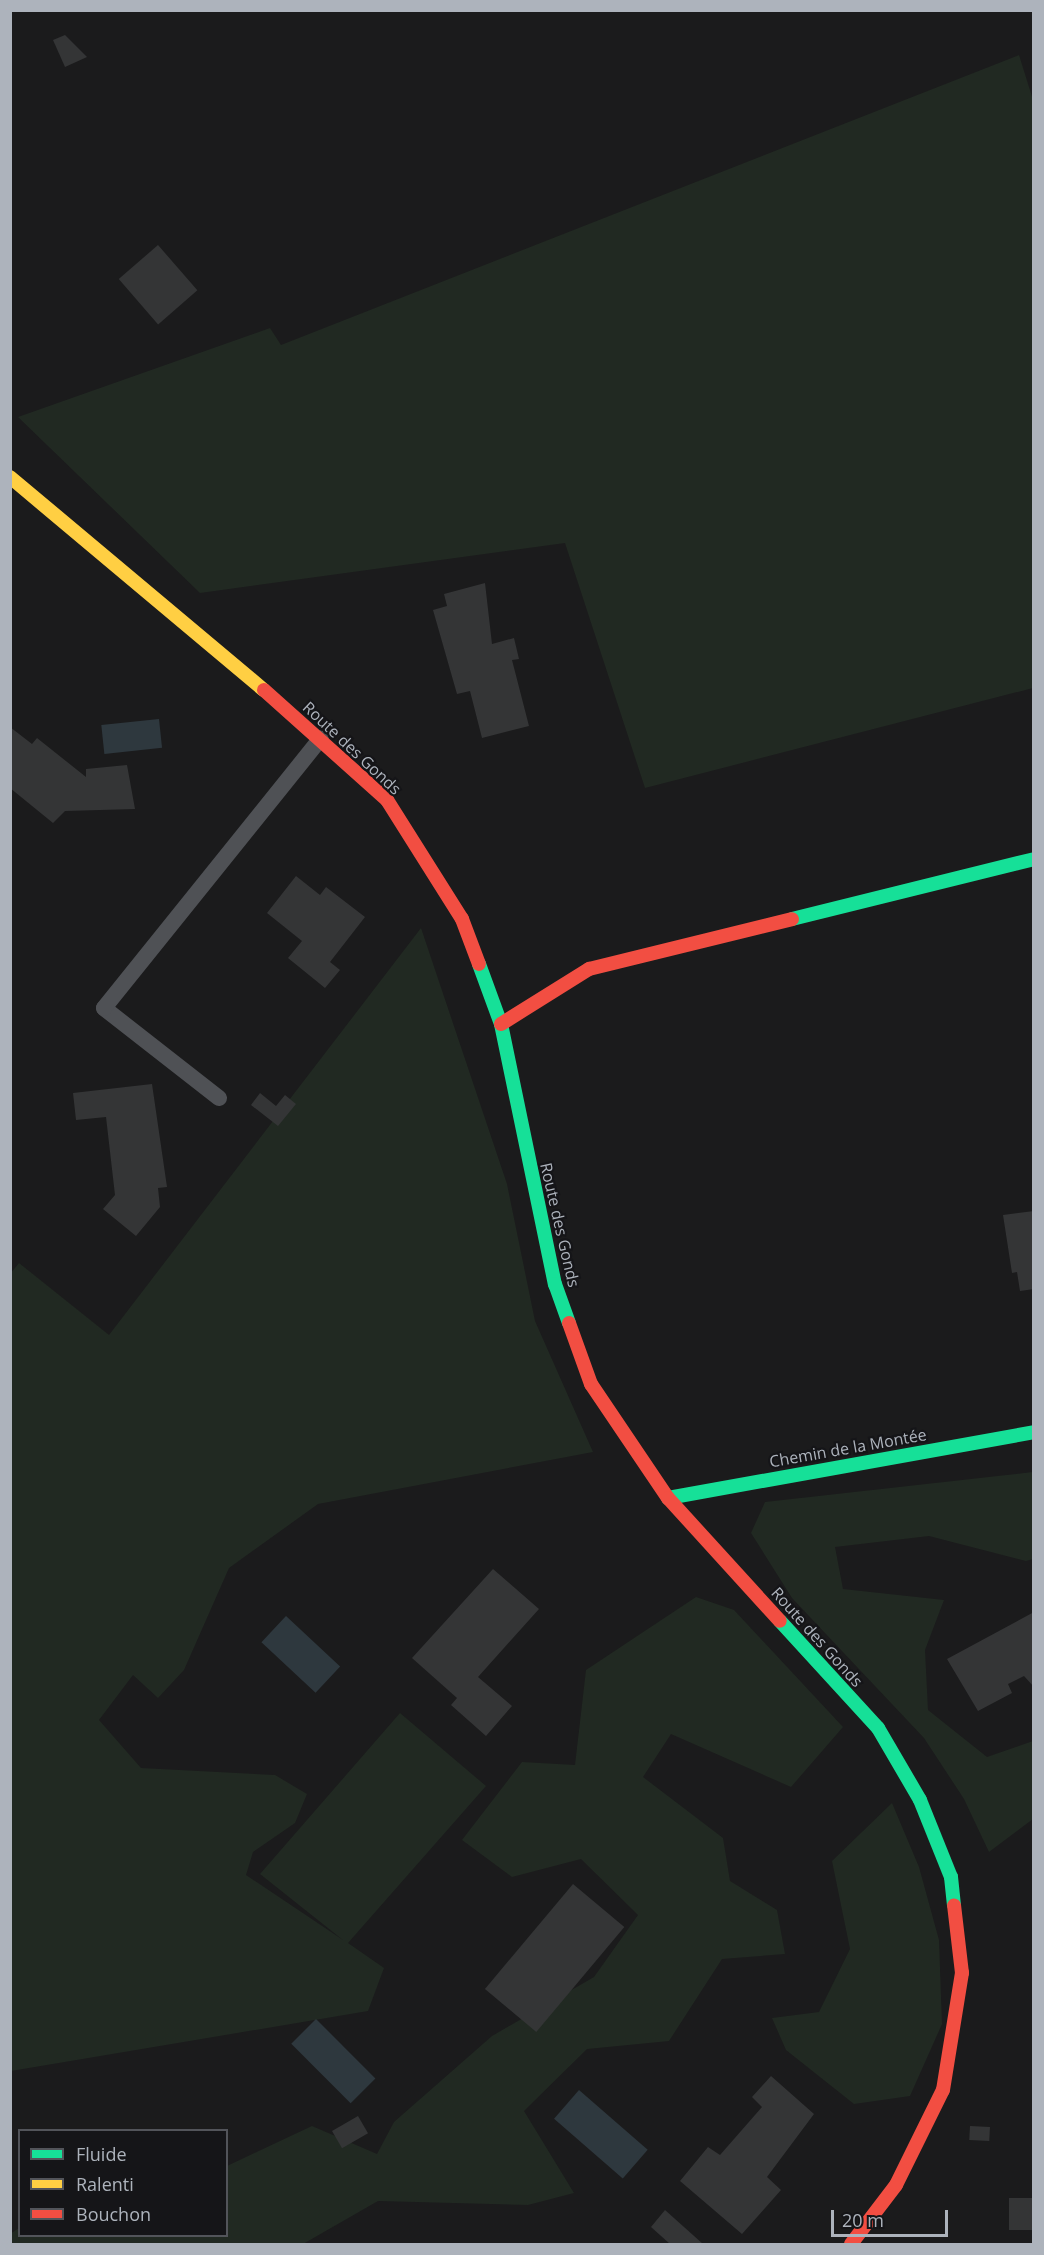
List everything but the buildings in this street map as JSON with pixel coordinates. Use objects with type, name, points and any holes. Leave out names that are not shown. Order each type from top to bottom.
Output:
[{"type":"street","name":"Route des Gonds","points":[[10,477],[321,738],[393,810],[462,920],[501,1024],[555,1284],[591,1384],[668,1498],[878,1728],[920,1800],[951,1877],[962,1973],[943,2090],[896,2185],[851,2244]]},
{"type":"street","points":[[501,1024],[589,969],[1034,859]]},
{"type":"street","name":"Chemin de la Montée","points":[[668,1498],[1034,1432]]},
{"type":"lane","points":[[219,1098],[104,1008],[321,738]]},
{"type":"shaded area","points":[[1019,55],[1034,103],[1033,688],[645,788],[565,543],[200,593],[18,417],[270,328],[281,345]]},
{"type":"shaded area","points":[[159,719],[162,748],[104,754],[101,725]]},
{"type":"shaded area","points":[[421,928],[507,1184],[535,1321],[593,1452],[318,1504],[229,1568],[184,1670],[158,1698],[133,1675],[99,1720],[141,1768],[275,1775],[307,1794],[295,1823],[253,1852],[246,1875],[343,1940],[260,1874],[400,1713],[486,1786],[348,1943],[384,1968],[368,2011],[11,2071],[10,1274],[19,1263],[109,1335]]},
{"type":"shaded area","points":[[1033,1472],[1033,1559],[1026,1561],[929,1536],[835,1547],[843,1589],[944,1600],[925,1650],[928,1710],[987,1757],[1033,1741],[1033,1819],[989,1852],[964,1799],[924,1738],[792,1598],[751,1533],[765,1502]]},
{"type":"shaded area","points":[[696,1597],[734,1610],[843,1727],[791,1787],[671,1734],[643,1777],[723,1838],[730,1881],[777,1910],[785,1954],[722,1959],[669,2041],[587,2049],[524,2111],[574,2193],[528,2205],[378,2201],[303,2244],[11,2244],[10,2234],[18,2229],[18,2237],[228,2237],[228,2166],[312,2126],[377,2154],[394,2122],[492,2036],[594,1977],[638,1915],[581,1859],[512,1877],[462,1840],[522,1762],[575,1765],[586,1670]]},
{"type":"shaded area","points":[[286,1616],[340,1666],[316,1693],[261,1642]]},
{"type":"shaded area","points":[[892,1803],[919,1867],[939,1940],[942,2024],[910,2096],[854,2104],[786,2050],[772,2018],[819,2012],[850,1949],[832,1861]]},
{"type":"shaded area","points":[[316,2019],[375,2078],[351,2103],[291,2044]]},
{"type":"shaded area","points":[[579,2090],[648,2150],[623,2178],[554,2119]]},
{"type":"traffic: fast","points":[[792,919],[1034,859]]},
{"type":"traffic: fast","points":[[479,964],[501,1024],[555,1284],[569,1323]]},
{"type":"traffic: fast","points":[[668,1498],[1034,1432]]},
{"type":"traffic: fast","points":[[780,1621],[878,1728],[920,1800],[951,1877],[954,1905]]},
{"type":"traffic: slow","points":[[10,477],[264,690]]},
{"type":"traffic: jam","points":[[264,690],[387,800],[462,919],[479,964]]},
{"type":"traffic: jam","points":[[501,1024],[589,969],[792,919]]},
{"type":"traffic: jam","points":[[569,1323],[591,1384],[668,1498],[780,1621]]},
{"type":"traffic: jam","points":[[851,2244],[896,2185],[943,2090],[962,1973],[954,1905]]}]
